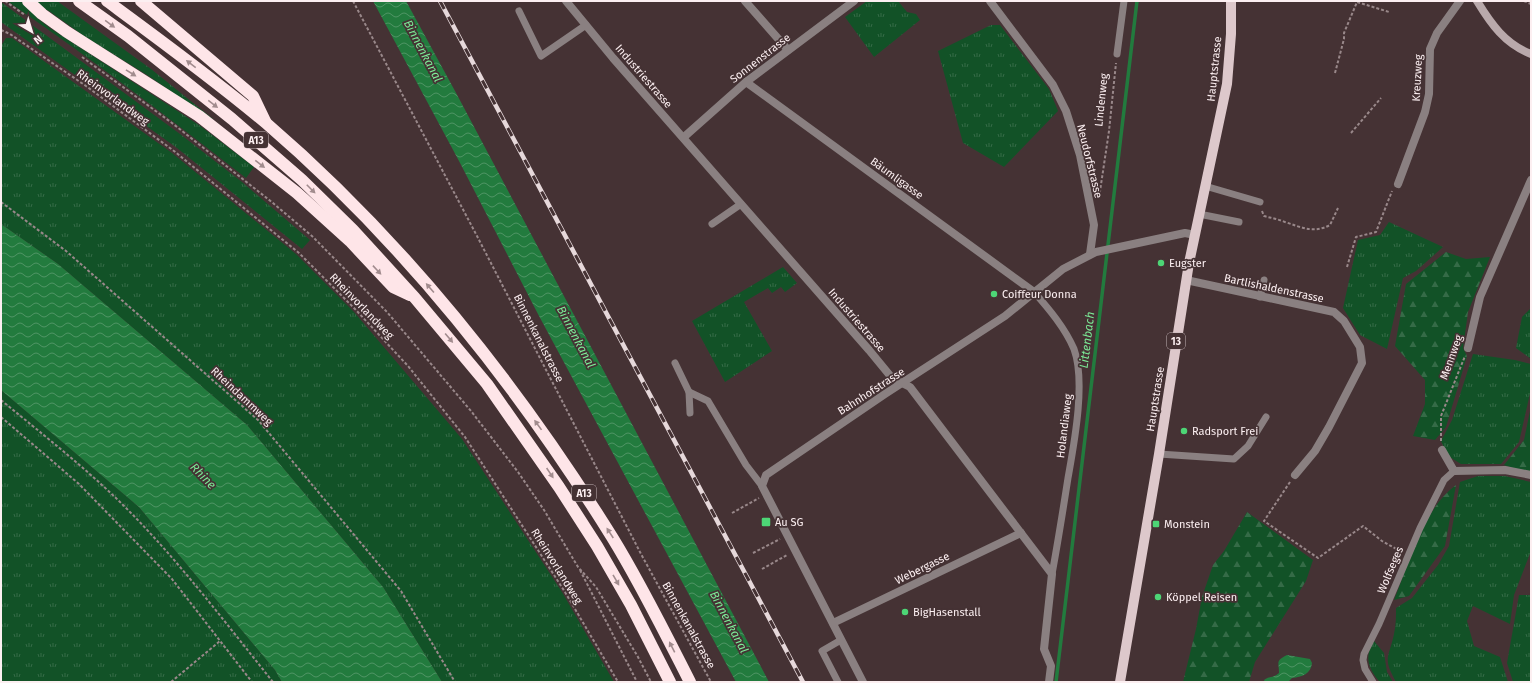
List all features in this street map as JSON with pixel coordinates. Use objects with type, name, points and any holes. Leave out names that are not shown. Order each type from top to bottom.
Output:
[{"type":"highway","name":"A13","points":[[28,1],[41,13],[67,32],[199,116],[297,193],[350,241],[393,287],[416,298]]},
{"type":"highway","name":"A13","points":[[79,1],[128,36],[220,109],[302,180],[353,230],[416,298],[487,384],[559,487],[597,546],[632,605],[670,682]]},
{"type":"highway","name":"A13","points":[[106,1],[190,63],[265,123],[364,217],[430,289],[494,367],[555,450],[614,539],[648,600],[690,682]]},
{"type":"highway","name":"A13","points":[[141,1],[253,96],[265,123]]},
{"type":"main road","name":"Hauptstrasse","points":[[1120,682],[1159,454],[1186,280],[1227,84],[1231,34],[1231,1]]},
{"type":"street","name":"Industriestrasse","points":[[566,1],[892,378],[910,387],[1052,574]]},
{"type":"street","points":[[745,1],[788,50]]},
{"type":"street","name":"Sonnenstrasse","points":[[684,137],[746,82],[854,1]]},
{"type":"street","name":"Neudorfstrasse","points":[[990,1],[1053,85],[1066,111],[1080,155],[1094,225],[1093,253]]},
{"type":"street","name":"Kreuzweg","points":[[1398,184],[1425,112],[1429,94],[1430,49],[1437,33],[1460,1]]},
{"type":"street","points":[[1477,1],[1491,25],[1505,40],[1521,50],[1531,54]]},
{"type":"street","name":"Bäumligasse","points":[[746,82],[1034,292]]},
{"type":"street","name":"Mennweg","points":[[1468,348],[1480,297],[1531,180]]},
{"type":"street","name":"Bahnhofstrasse","points":[[762,486],[766,475],[1005,316],[1063,269],[1093,253],[1120,246],[1185,233],[1195,235]]},
{"type":"street","name":"Bartlishaldenstrasse","points":[[1186,280],[1334,312],[1344,321],[1360,347],[1362,363],[1318,445],[1295,475]]},
{"type":"street","points":[[1442,450],[1454,471],[1505,470],[1531,475]]},
{"type":"street","points":[[762,486],[863,682]]},
{"type":"street","name":"Webergasse","points":[[833,623],[1021,533]]},
{"type":"street","points":[[1049,682],[1051,666],[1044,649],[1052,574]]},
{"type":"lane","points":[[1117,54],[1124,1]]},
{"type":"lane","points":[[519,11],[541,56],[586,25]]},
{"type":"lane","points":[[1205,186],[1260,202]]},
{"type":"lane","points":[[712,224],[741,204]]},
{"type":"lane","points":[[1199,214],[1239,222]]},
{"type":"lane","points":[[1260,297],[1264,280]]},
{"type":"lane","name":"Holandiaweg","points":[[1034,292],[1056,319],[1073,348],[1078,363],[1080,384],[1074,440],[1052,574]]},
{"type":"lane","points":[[675,363],[689,392],[690,413]]},
{"type":"lane","points":[[689,392],[708,401],[746,465],[762,486]]},
{"type":"lane","points":[[1159,454],[1234,458],[1248,446],[1266,417]]},
{"type":"lane","name":"Wolfseges","points":[[1374,682],[1365,669],[1363,660],[1364,654],[1379,624],[1420,528],[1440,487],[1444,480],[1454,471]]},
{"type":"lane","points":[[838,682],[822,651],[841,640]]},
{"type":"path","points":[[5,1],[27,17]]},
{"type":"path","name":"Binnenkanalstrasse","points":[[353,1],[477,236],[641,554],[711,682]]},
{"type":"path","points":[[1524,1],[1531,4]]},
{"type":"path","points":[[1335,73],[1344,39],[1344,33],[1358,2],[1389,12]]},
{"type":"path","name":"Rheinvorlandweg","points":[[1,30],[10,34],[86,86],[174,151],[298,253],[355,309],[408,366],[465,436],[565,592],[618,682]]},
{"type":"path","points":[[76,53],[172,123],[273,203],[313,237],[387,312],[471,411],[518,472],[544,510],[578,567],[637,682]]},
{"type":"path","name":"Lindenweg","points":[[1098,203],[1109,131],[1117,54]]},
{"type":"path","points":[[1351,132],[1381,98]]},
{"type":"path","points":[[1347,266],[1356,237],[1376,232],[1394,187],[1398,184]]},
{"type":"path","name":"Rheindammweg","points":[[1,202],[66,251],[258,420],[401,592],[455,682]]},
{"type":"path","points":[[1260,202],[1264,216],[1284,221],[1304,229],[1325,228],[1330,225],[1338,208]]},
{"type":"path","name":"Mennweg","points":[[1442,450],[1441,416],[1468,348]]},
{"type":"path","points":[[1,400],[120,502],[176,562],[273,682]]},
{"type":"path","points":[[1,417],[79,484],[172,579],[252,682]]},
{"type":"path","points":[[1295,475],[1264,521],[1318,558],[1363,526],[1382,541],[1392,546]]},
{"type":"path","points":[[732,513],[761,497]]},
{"type":"path","points":[[753,553],[788,535]]},
{"type":"path","points":[[762,569],[796,550]]},
{"type":"path","points":[[578,567],[596,587],[638,657],[651,682]]},
{"type":"path","points":[[171,682],[220,641]]},
{"type":"green space","points":[[7,1],[57,1],[151,69],[213,119],[147,75],[84,36],[49,11],[42,8],[36,17],[50,28],[199,125],[254,167],[246,178],[128,88]]},
{"type":"green space","points":[[867,1],[898,1],[907,12],[916,14],[920,20],[874,57],[845,17]]},
{"type":"green space","points":[[1,2],[180,134],[242,182],[310,240],[302,249],[177,148],[1,22]]},
{"type":"green space","points":[[991,25],[1000,25],[1049,89],[1058,111],[1004,167],[963,143],[938,51]]},
{"type":"green space","points":[[6,38],[12,38],[172,153],[296,254],[354,312],[462,439],[562,592],[614,682],[442,682],[383,587],[247,425],[58,264],[1,224],[1,46]]},
{"type":"green space","points":[[1389,222],[1443,247],[1416,271],[1403,278],[1387,349],[1360,335],[1343,308],[1358,240],[1380,235]]},
{"type":"green space","points":[[1446,252],[1466,259],[1490,257],[1468,312],[1463,348],[1467,356],[1446,427],[1435,440],[1413,436],[1425,404],[1425,380],[1395,346],[1406,284]]},
{"type":"green space","points":[[783,267],[797,283],[785,292],[781,287],[772,293],[768,288],[744,302],[772,351],[725,382],[692,321]]},
{"type":"green space","points":[[1531,308],[1531,359],[1516,348],[1522,317]]},
{"type":"green space","points":[[1473,354],[1515,360],[1531,364],[1531,389],[1519,442],[1501,464],[1461,464],[1448,456],[1441,441],[1452,420]]},
{"type":"green space","points":[[1,390],[139,507],[275,670],[282,682],[1,682]]},
{"type":"green space","points":[[1531,406],[1531,475],[1504,465],[1524,440]]},
{"type":"green space","points":[[1478,476],[1505,476],[1531,482],[1531,551],[1514,595],[1510,624],[1473,606],[1467,621],[1474,646],[1500,657],[1508,682],[1396,682],[1389,667],[1388,658],[1395,631],[1396,608],[1412,598],[1438,565],[1449,546],[1460,482]]},
{"type":"green space","points":[[1456,485],[1445,546],[1409,596],[1394,600],[1418,538],[1426,522],[1444,495]]},
{"type":"green space","points":[[1247,512],[1313,560],[1306,581],[1255,662],[1249,682],[1183,682],[1202,597],[1213,565],[1224,551]]},
{"type":"green space","points":[[1519,595],[1531,595],[1531,682],[1513,682],[1507,663]]},
{"type":"green space","points":[[1374,641],[1384,653],[1387,672],[1393,682],[1380,682],[1370,667],[1368,657]]},
{"type":"water","name":"Binnenkanal","points":[[373,1],[406,1],[769,682],[736,682],[539,316],[459,161]]},
{"type":"water","name":"Rhine","points":[[1,224],[58,264],[247,425],[383,587],[442,682],[282,682],[275,670],[139,507],[1,390]]},
{"type":"water","points":[[1287,655],[1310,659],[1312,663],[1310,670],[1299,677],[1292,678],[1288,682],[1265,682],[1264,680],[1279,673],[1278,662]]},
{"type":"waterway","name":"Littenbach","points":[[1056,682],[1137,1]]},
{"type":"railway","points":[[440,1],[803,682]]},
{"type":"place","name":"Eugster","points":[[1161,263]]},
{"type":"place","name":"Coiffeur Donna","points":[[994,294]]},
{"type":"place","name":"Radsport Frei","points":[[1184,431]]},
{"type":"place","name":"Au SG","points":[[766,522]]},
{"type":"place","name":"Monstein","points":[[1156,524]]},
{"type":"place","name":"Köppel Reisen","points":[[1158,597]]},
{"type":"place","name":"BigHasenstall","points":[[905,612]]}]
